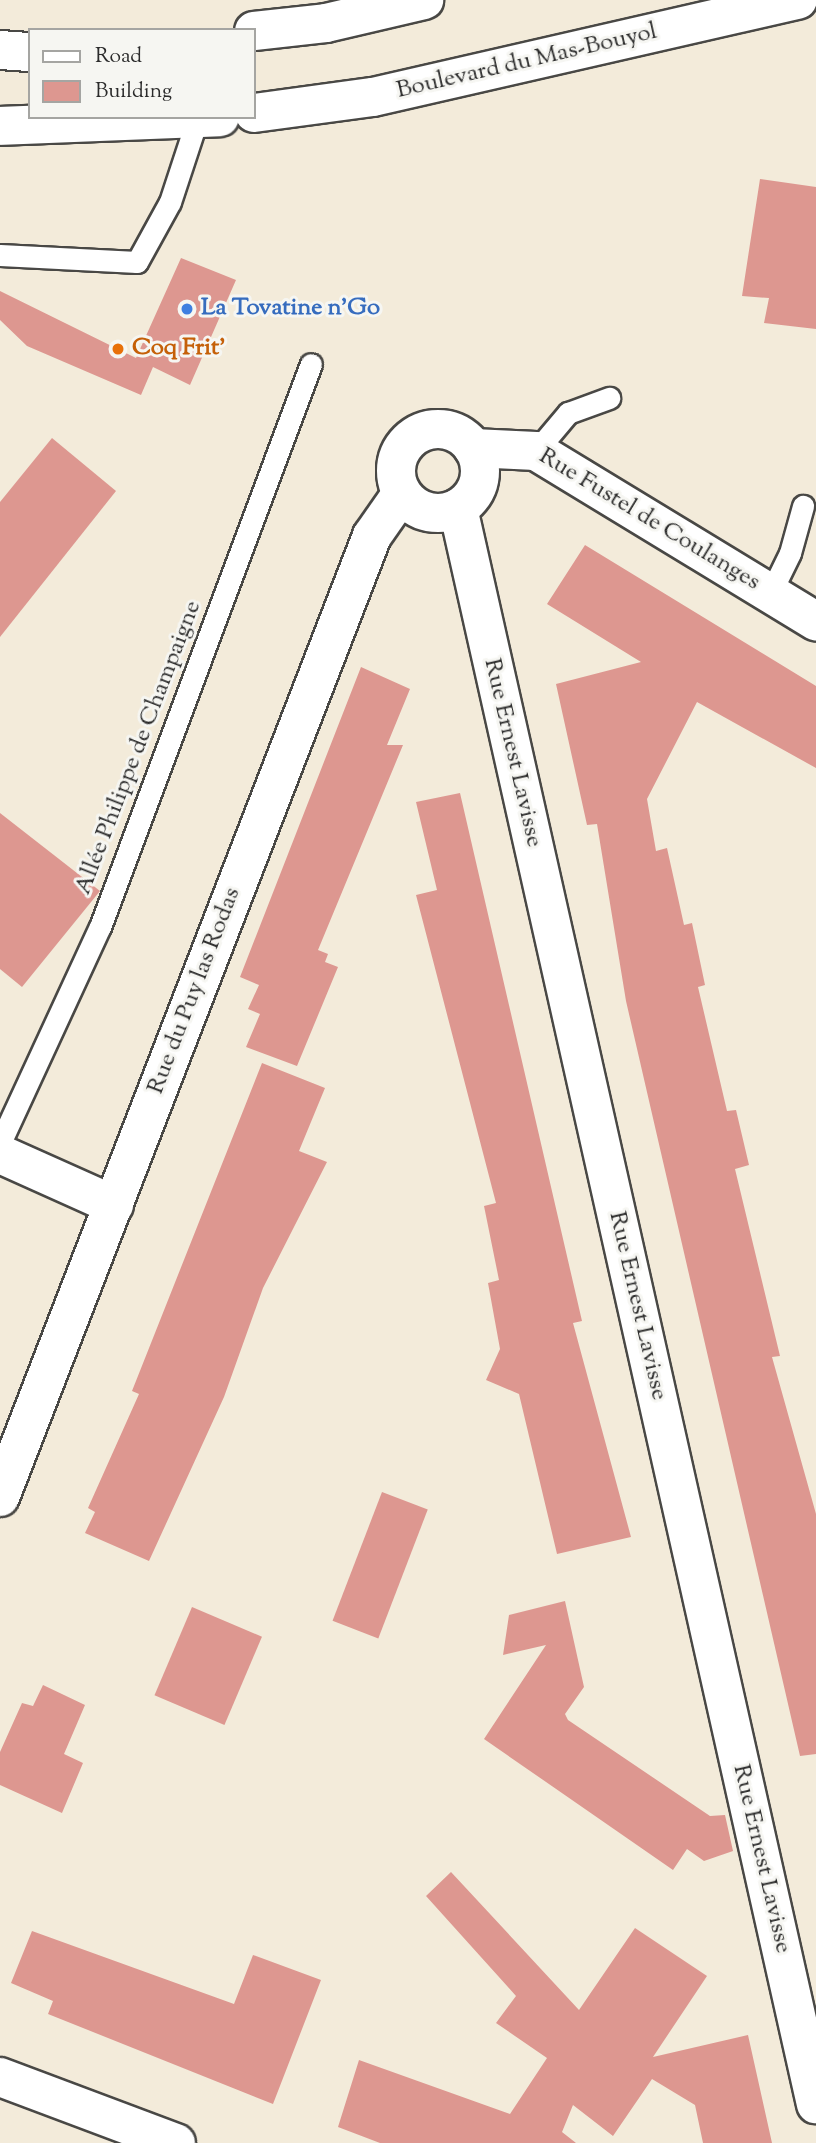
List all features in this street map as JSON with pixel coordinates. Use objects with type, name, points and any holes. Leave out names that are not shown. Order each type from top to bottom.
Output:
[{"type":"street","points":[[256,31],[326,23],[424,0]]},
{"type":"street","name":"Boulevard du Mas-Bouyol","points":[[256,113],[373,97],[798,0]]},
{"type":"street","points":[[0,50],[28,52]]},
{"type":"street","points":[[0,126],[208,119]]},
{"type":"street","points":[[441,429],[473,448],[480,460],[477,489],[458,508],[433,513],[402,493],[396,468],[416,435],[441,429]]},
{"type":"street","name":"Rue Fustel de Coulanges","points":[[473,448],[536,451],[816,621]]},
{"type":"street","name":"Rue du Puy las Rodas","points":[[0,1497],[372,536],[402,493]]},
{"type":"street","name":"Rue Ernest Lavisse","points":[[458,508],[816,2104]]},
{"type":"street","points":[[0,1154],[114,1205]]},
{"type":"street","points":[[0,2077],[176,2143]]},
{"type":"lane","points":[[0,256],[137,262],[170,202],[208,119]]},
{"type":"lane","name":"Allée Philippe de Champaigne","points":[[0,1143],[100,927],[311,364]]},
{"type":"lane","points":[[536,451],[568,413],[609,398]]},
{"type":"lane","points":[[771,592],[790,553],[803,506]]},
{"type":"building","points":[[760,179],[816,187],[816,329],[764,323],[769,298],[742,296]]},
{"type":"building","points":[[181,258],[236,280],[190,385],[153,367],[141,395],[27,346],[0,320],[0,291],[136,358]]},
{"type":"building","points":[[52,438],[116,491],[0,637],[0,502]]},
{"type":"building","points":[[585,545],[816,686],[816,768],[697,702],[647,799],[656,851],[667,848],[684,925],[692,923],[705,985],[698,987],[727,1111],[736,1110],[749,1165],[735,1169],[780,1356],[772,1357],[816,1514],[816,1754],[800,1756],[626,1001],[597,824],[587,825],[556,684],[641,662],[547,604]]},
{"type":"building","points":[[361,667],[410,689],[387,745],[403,745],[318,950],[328,954],[325,962],[338,967],[297,1066],[246,1047],[260,1014],[248,1009],[259,985],[240,977]]},
{"type":"building","points":[[460,793],[582,1321],[573,1323],[631,1537],[557,1554],[519,1394],[486,1380],[500,1349],[488,1283],[499,1280],[484,1206],[496,1203],[416,895],[437,890],[416,802]]},
{"type":"building","points":[[0,813],[100,891],[22,987],[0,969]]},
{"type":"building","points":[[262,1063],[325,1088],[299,1151],[327,1162],[263,1288],[224,1397],[149,1561],[85,1533],[95,1512],[88,1508],[139,1394],[132,1391]]},
{"type":"building","points":[[382,1492],[428,1510],[378,1638],[333,1621]]},
{"type":"building","points":[[565,1601],[584,1687],[565,1714],[568,1720],[710,1816],[725,1815],[733,1851],[704,1861],[687,1849],[673,1870],[484,1739],[546,1645],[503,1655],[509,1615]]},
{"type":"building","points":[[192,1607],[262,1637],[224,1725],[154,1695]]},
{"type":"building","points":[[43,1685],[85,1705],[64,1754],[83,1763],[62,1813],[0,1785],[0,1752],[22,1703],[33,1706]]},
{"type":"building","points":[[451,1872],[579,2010],[635,1928],[707,1976],[653,2057],[748,2035],[772,2143],[703,2143],[695,2105],[652,2079],[613,2136],[573,2105],[562,2132],[576,2143],[380,2143],[338,2127],[359,2060],[510,2114],[547,2058],[496,2023],[516,1996],[426,1896]]},
{"type":"building","points":[[32,1931],[234,2004],[253,1955],[321,1980],[273,2104],[48,2014],[53,2001],[11,1983]]},
{"type":"place","name":"La Tovatine n'Go","points":[[187,309]]},
{"type":"place","name":"Coq Frit'","points":[[118,349]]}]
